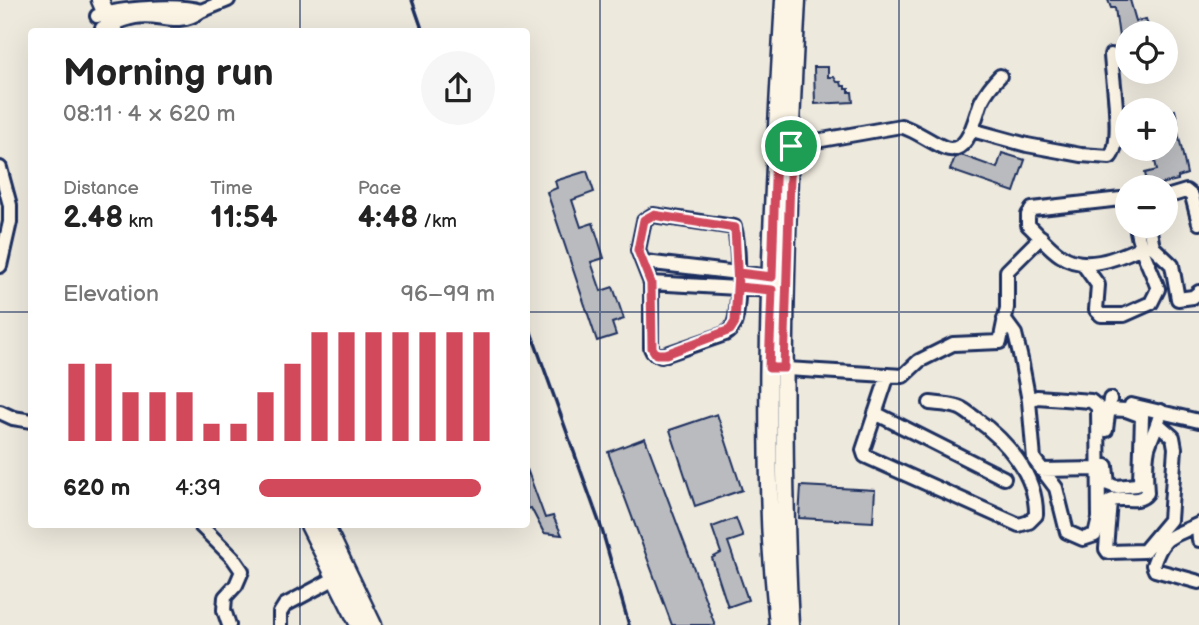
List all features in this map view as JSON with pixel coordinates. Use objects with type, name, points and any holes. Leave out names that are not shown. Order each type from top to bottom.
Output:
[{"type":"main road","points":[[90,0],[105,21]]},
{"type":"main road","points":[[778,625],[770,520],[788,43],[784,0]]},
{"type":"main road","points":[[788,43],[797,0]]},
{"type":"main road","points":[[783,147],[772,283],[790,625]]},
{"type":"main road","points":[[311,528],[373,625]]},
{"type":"main road","points":[[326,528],[359,625]]},
{"type":"street","points":[[105,21],[137,8],[193,6],[228,0]]},
{"type":"street","points":[[972,130],[1027,145],[1081,155],[1110,157],[1117,138],[1111,55]]},
{"type":"street","points":[[783,147],[901,126],[948,149],[957,148],[963,145],[972,130],[991,84],[1000,76]]},
{"type":"street","points":[[0,168],[5,208],[10,222],[0,266]]},
{"type":"street","points":[[1178,193],[1186,191],[1192,196],[1199,223]]},
{"type":"street","points":[[1115,200],[1032,209],[1028,215],[1028,225],[1061,256],[1083,264],[1118,258],[1139,248]]},
{"type":"street","points":[[653,215],[734,227],[738,287],[735,322],[730,330],[661,356],[653,352],[651,283],[645,262],[638,250],[644,220],[653,215]]},
{"type":"street","points":[[777,368],[902,376],[919,361],[953,344],[1000,342],[1007,307],[1007,271],[1041,237]]},
{"type":"street","points":[[1083,264],[1098,285],[1096,310],[1101,315],[1124,315],[1151,303],[1158,289],[1153,273],[1139,248],[1138,238]]},
{"type":"street","points":[[1151,238],[1153,247],[1172,265],[1178,299],[1193,297],[1199,292]]},
{"type":"street","points":[[645,262],[738,273],[772,283]]},
{"type":"street","points":[[651,283],[738,287],[772,283]]},
{"type":"street","points":[[1004,319],[1015,334],[1028,396],[1034,458],[1056,488],[1067,532],[1083,539],[1095,536],[1099,518],[1098,407],[1096,403],[1028,396]]},
{"type":"street","points":[[888,375],[863,450],[865,456],[1018,525],[1029,522],[1036,515],[1036,503],[1028,478],[1013,453],[990,429],[958,407],[930,403]]},
{"type":"street","points":[[1028,396],[1109,404],[1159,418],[1199,421]]},
{"type":"street","points":[[1109,404],[1142,416],[1141,471],[1138,485],[1116,487],[1108,484],[1109,404]]},
{"type":"street","points":[[0,412],[28,420]]},
{"type":"street","points":[[875,413],[1004,478]]},
{"type":"street","points":[[1159,418],[1173,437],[1175,448],[1170,520],[1144,551],[1108,552],[1106,549],[1110,501],[1114,498],[1138,500],[1147,493],[1147,452],[1159,418]]},
{"type":"street","points":[[1041,470],[1098,469]]},
{"type":"street","points":[[1199,540],[1198,524],[1166,538],[1158,549],[1153,565],[1154,570],[1199,582]]},
{"type":"street","points":[[203,528],[242,570],[236,585],[225,597],[224,610],[229,625]]},
{"type":"street","points":[[280,625],[280,613],[285,605],[342,575]]},
{"type":"building","points":[[1108,0],[1130,0],[1136,21],[1117,21],[1115,8],[1111,8]]},
{"type":"building","points":[[814,67],[828,67],[828,77],[834,77],[845,89],[852,92],[853,102],[815,104]]},
{"type":"building","points":[[1178,132],[1187,174],[1178,177],[1145,175],[1157,170],[1155,161],[1178,161]]},
{"type":"building","points":[[1002,153],[1025,160],[1014,192],[950,170],[955,157],[961,155],[997,168]]},
{"type":"building","points":[[587,171],[594,192],[572,200],[581,227],[593,223],[604,258],[591,262],[601,291],[613,287],[624,319],[612,323],[616,335],[597,341],[547,192],[557,188],[555,181]]},
{"type":"building","points":[[717,414],[742,490],[695,506],[670,430]]},
{"type":"building","points":[[645,438],[715,625],[672,625],[608,452]]},
{"type":"building","points":[[530,477],[545,518],[553,516],[562,535],[544,533],[531,508]]},
{"type":"building","points":[[801,486],[875,490],[873,522],[799,518]]},
{"type":"building","points":[[736,518],[743,537],[728,542],[748,600],[728,607],[712,558],[721,553],[712,527]]},
{"type":"railway","points":[[412,0],[422,28]]},
{"type":"railway","points":[[530,329],[602,530],[629,625]]},
{"type":"route","points":[[791,146],[776,149],[772,277],[738,273],[735,322],[730,330],[661,356],[656,354],[652,348],[651,283],[645,262],[638,250],[644,220],[653,215],[735,228],[738,273],[738,287],[772,290],[769,368],[784,368],[791,146]]}]
